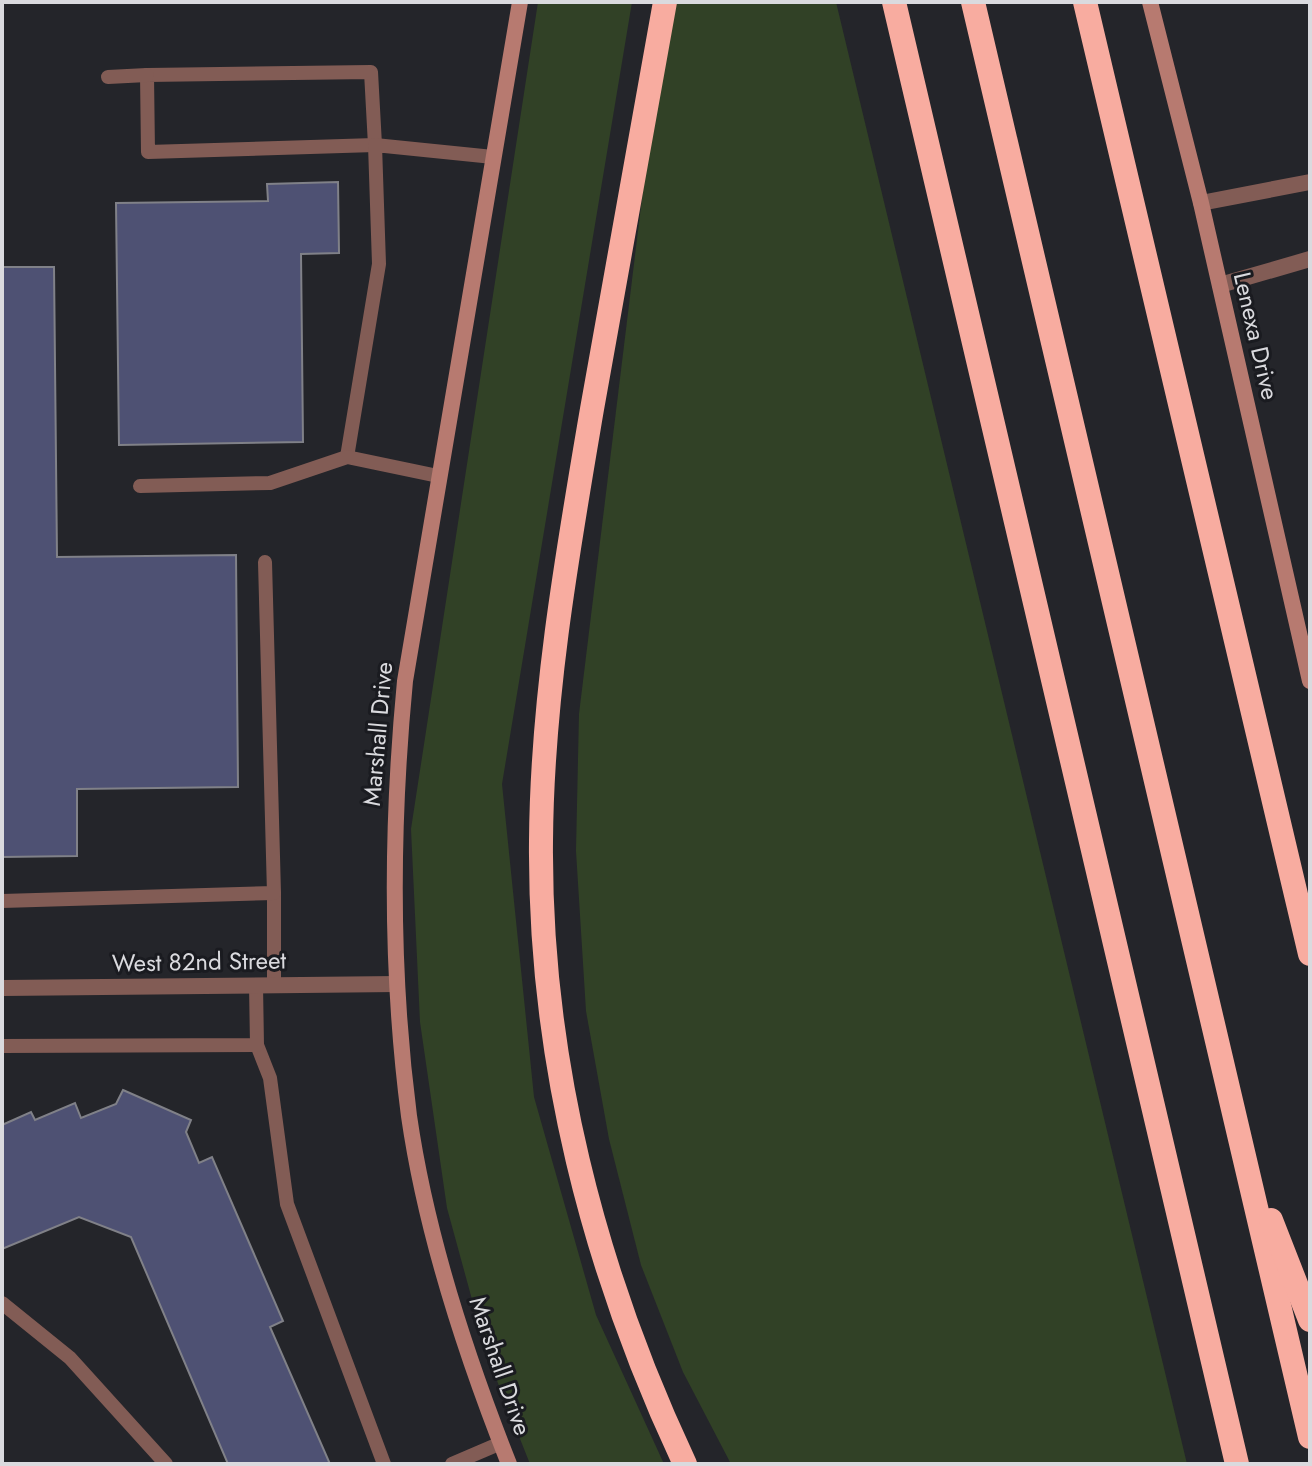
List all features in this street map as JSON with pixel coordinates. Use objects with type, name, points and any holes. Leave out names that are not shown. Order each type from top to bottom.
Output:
[{"type":"highway","points":[[665,2],[575,509],[550,709],[541,840],[545,949],[570,1130],[619,1307],[652,1394],[685,1464]]},
{"type":"highway","points":[[894,2],[1237,1464]]},
{"type":"highway","points":[[973,2],[1310,1437]]},
{"type":"highway","points":[[1085,2],[1310,954]]},
{"type":"highway","points":[[1239,1136],[1310,1320]]},
{"type":"street","name":"Marshall Drive","points":[[509,1464],[462,1336],[426,1200],[410,1117],[397,984],[392,890],[394,793],[405,681],[520,2]]},
{"type":"street","name":"Lenexa Drive","points":[[1150,2],[1201,203],[1310,681]]},
{"type":"street","points":[[1201,203],[1310,182]]},
{"type":"street","points":[[1220,285],[1310,259]]},
{"type":"street","name":"West 82nd Street","points":[[2,988],[397,984]]},
{"type":"lane","points":[[108,77],[371,72],[379,264],[347,457]]},
{"type":"lane","points":[[147,75],[148,152],[375,145],[493,157]]},
{"type":"lane","points":[[140,486],[270,483],[347,457],[438,476]]},
{"type":"lane","points":[[265,562],[274,985]]},
{"type":"lane","points":[[2,901],[274,893]]},
{"type":"lane","points":[[256,985],[257,1045],[270,1078],[287,1204],[384,1464]]},
{"type":"lane","points":[[2,1046],[257,1045]]},
{"type":"lane","points":[[2,1303],[70,1358],[166,1464]]},
{"type":"lane","points":[[452,1464],[501,1443]]},
{"type":"green space","points":[[538,2],[632,2],[502,784],[534,1097],[596,1315],[664,1464],[530,1464],[488,1358],[447,1208],[420,1022],[411,829]]},
{"type":"green space","points":[[666,2],[836,2],[1187,1464],[731,1464],[683,1372],[641,1265],[609,1139],[586,1011],[576,851],[579,714]]},
{"type":"building","points":[[338,182],[339,253],[301,254],[303,442],[119,445],[116,203],[268,201],[267,184]]},
{"type":"building","points":[[2,267],[54,267],[57,557],[236,555],[238,787],[77,789],[77,856],[2,857]]},
{"type":"building","points":[[123,1090],[191,1120],[186,1132],[199,1163],[212,1157],[283,1321],[270,1327],[330,1464],[228,1464],[131,1237],[79,1217],[2,1249],[2,1125],[31,1112],[35,1120],[75,1103],[81,1118],[116,1104]]}]
